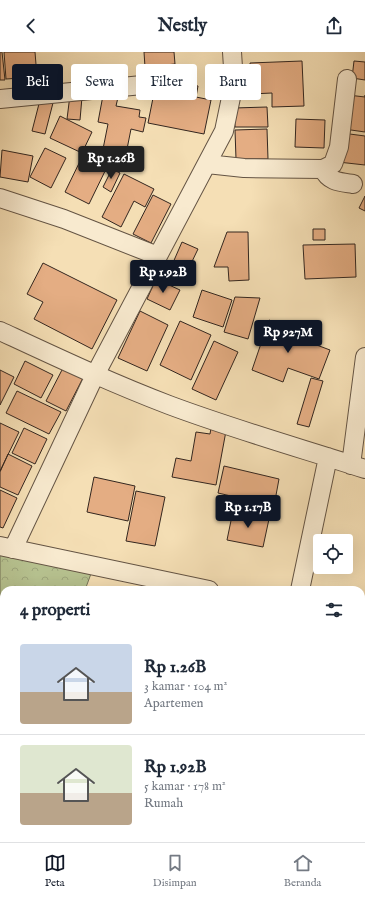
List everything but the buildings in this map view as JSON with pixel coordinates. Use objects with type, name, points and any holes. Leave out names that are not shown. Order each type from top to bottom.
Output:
[{"type":"street","points":[[190,586],[7,548],[95,375],[224,131],[234,83],[232,52]]},
{"type":"street","points":[[207,164],[244,168],[323,169],[333,164],[339,147],[347,78]]},
{"type":"street","points":[[0,99],[136,86]]},
{"type":"street","points":[[323,169],[326,175],[333,180],[353,184]]},
{"type":"street","points":[[0,198],[64,219],[158,256]]},
{"type":"street","points":[[0,330],[95,375],[168,405],[226,426],[328,456],[358,467],[365,357]]},
{"type":"street","points":[[301,586],[328,456]]},
{"type":"green space","points":[[0,551],[92,571],[86,586],[0,586]]}]
